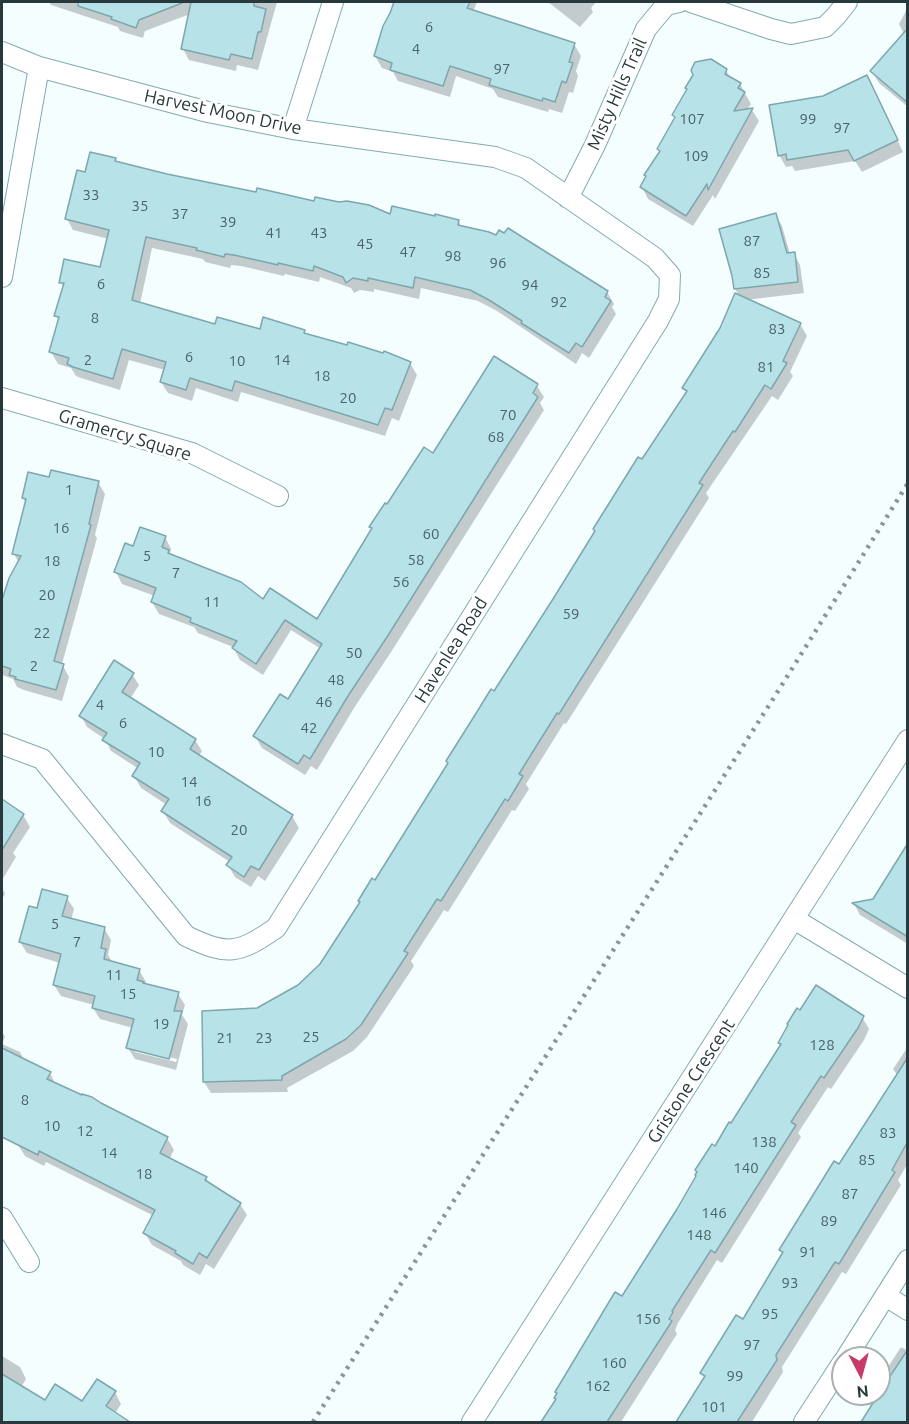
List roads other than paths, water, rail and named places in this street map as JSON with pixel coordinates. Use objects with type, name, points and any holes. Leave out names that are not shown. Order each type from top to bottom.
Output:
[{"type":"street","points":[[293,129],[333,2]]},
{"type":"street","name":"Misty Hills Trail","points":[[568,198],[595,145],[646,29],[666,5],[679,2]]},
{"type":"street","points":[[691,2],[791,34],[825,27],[847,2]]},
{"type":"street","name":"Harvest Moon Drive","points":[[2,52],[39,67],[208,112],[293,129],[448,150]]},
{"type":"street","points":[[2,277],[39,67]]},
{"type":"street","name":"Havenlea Road","points":[[2,744],[42,759],[186,936],[208,946],[230,951],[254,944],[276,928],[658,321],[669,299],[670,275],[655,258],[526,168],[495,157],[448,150]]},
{"type":"street","name":"Gramercy Square","points":[[2,398],[192,453],[278,496]]},
{"type":"street","name":"Gristone Crescent","points":[[472,1422],[908,740]]},
{"type":"street","points":[[794,919],[908,988]]},
{"type":"street","points":[[2,1218],[29,1262]]},
{"type":"street","points":[[854,1346],[908,1260]]},
{"type":"street","points":[[886,1296],[908,1310]]},
{"type":"street","points":[[804,1422],[831,1380]]},
{"type":"railway","points":[[313,1422],[908,483]]}]
